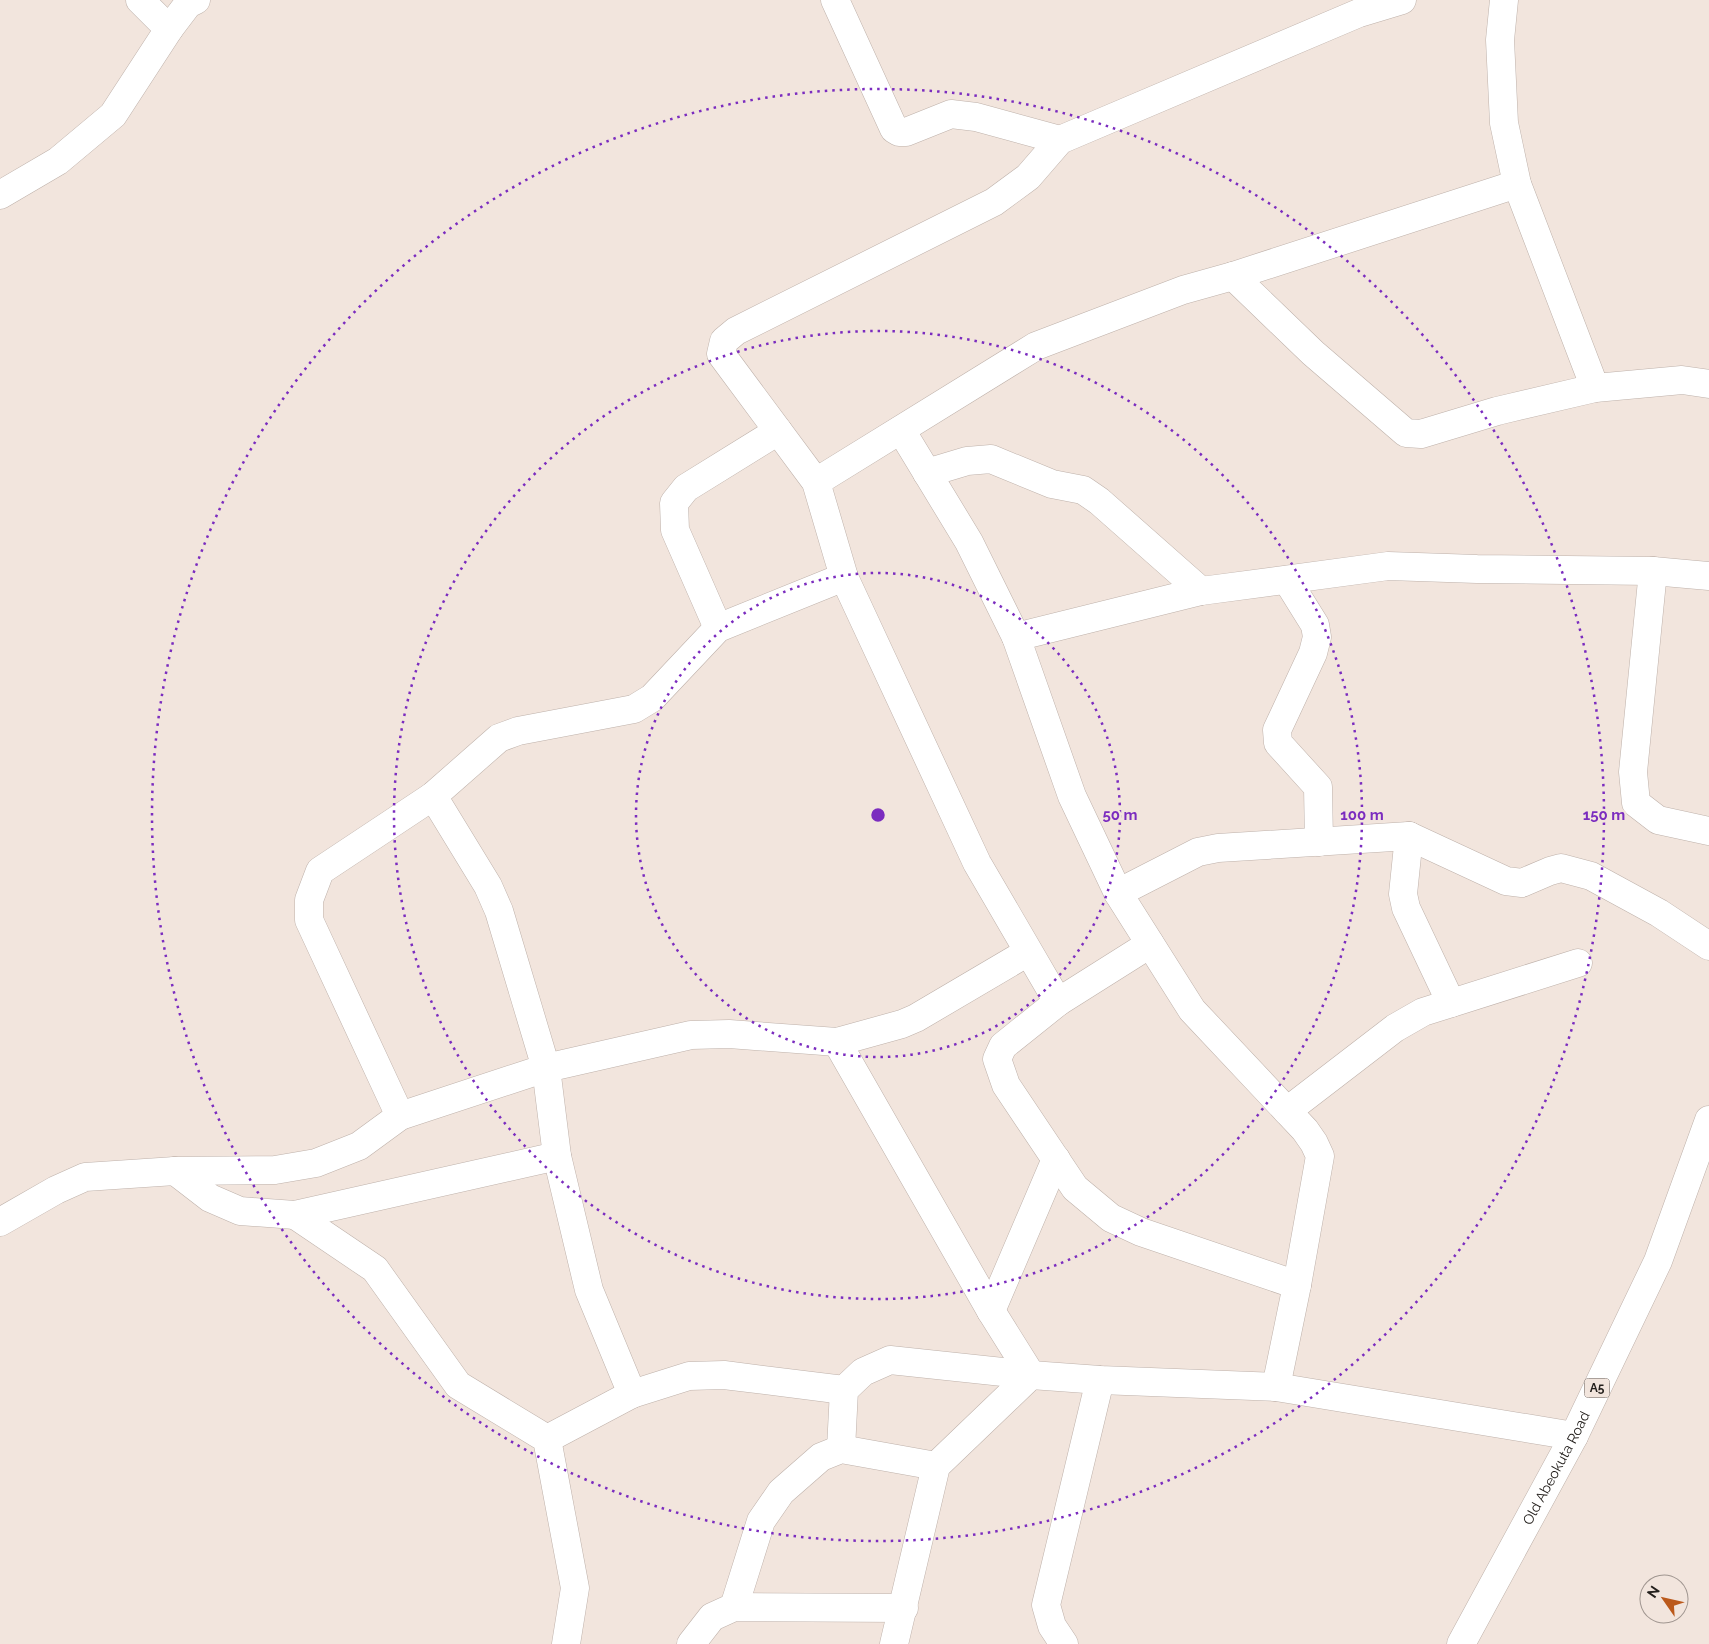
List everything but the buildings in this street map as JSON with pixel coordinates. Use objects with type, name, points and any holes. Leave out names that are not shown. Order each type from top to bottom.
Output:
[{"type":"main road","points":[[140,0],[168,30]]},
{"type":"main road","points":[[0,195],[58,161],[113,114],[168,30],[188,4],[196,0]]},
{"type":"main road","points":[[835,0],[894,128],[899,132],[906,132],[951,114],[976,117],[1060,140]]},
{"type":"main road","points":[[1058,1002],[977,863],[844,577],[816,482],[721,354],[724,341],[736,331],[994,202],[1028,177],[1060,140],[1359,13],[1402,0]]},
{"type":"main road","points":[[1504,0],[1500,40],[1504,123],[1517,184],[1595,388]]},
{"type":"main road","points":[[816,482],[1036,346],[1183,290],[1233,276],[1517,184]]},
{"type":"main road","points":[[1233,276],[1313,353],[1406,433],[1421,434],[1497,411],[1595,388],[1682,380],[1709,384]]},
{"type":"main road","points":[[901,430],[969,542],[1016,637],[1072,796],[1118,893],[1192,1010],[1287,1111],[1314,1143],[1320,1156],[1298,1285],[1276,1387]]},
{"type":"main road","points":[[718,628],[675,530],[674,503],[686,488],[778,432]]},
{"type":"main road","points":[[927,474],[967,461],[991,459],[1052,484],[1083,490],[1099,501],[1201,591]]},
{"type":"main road","points":[[1016,637],[1201,591],[1388,566],[1653,571],[1709,576]]},
{"type":"main road","points":[[1653,571],[1633,772],[1636,803],[1658,820],[1709,831]]},
{"type":"main road","points":[[400,1116],[309,920],[309,900],[320,871],[433,796],[499,738],[518,731],[634,709],[652,698],[718,628],[844,577]]},
{"type":"main road","points":[[1287,580],[1315,625],[1317,637],[1313,653],[1277,730],[1278,743],[1318,787],[1319,842]]},
{"type":"main road","points":[[433,796],[488,886],[499,911],[546,1068],[557,1156],[588,1290],[632,1394]]},
{"type":"main road","points":[[1118,893],[1198,852],[1218,848],[1409,836],[1506,881],[1522,882],[1561,868],[1591,876],[1659,914],[1709,946]]},
{"type":"main road","points":[[1409,836],[1403,894],[1406,908],[1450,1003]]},
{"type":"main road","points":[[1150,944],[1058,1002],[1004,1046],[997,1059],[1006,1085],[1076,1188],[1111,1218],[1141,1232],[1298,1285]]},
{"type":"main road","points":[[0,1222],[56,1190],[86,1177],[174,1171],[275,1170],[316,1163],[359,1146],[400,1116],[546,1068],[691,1035],[729,1034],[837,1042],[902,1024],[916,1018],[1028,952]]},
{"type":"main road","points":[[1287,1111],[1395,1028],[1423,1012],[1578,963]]},
{"type":"main road","points":[[837,1042],[991,1311],[1031,1376]]},
{"type":"main road","name":"Old Abeokuta Road","points":[[1461,1644],[1574,1436],[1658,1261],[1709,1120]]},
{"type":"main road","points":[[174,1171],[210,1198],[240,1211],[294,1215],[557,1156]]},
{"type":"main road","points":[[991,1311],[1056,1159]]},
{"type":"main road","points":[[294,1215],[375,1269],[458,1385],[547,1439],[575,1588],[566,1644]]},
{"type":"main road","points":[[841,1449],[844,1390],[863,1372],[890,1360],[1031,1376],[1276,1387],[1574,1436]]},
{"type":"main road","points":[[547,1439],[632,1394],[689,1376],[724,1375],[844,1390]]},
{"type":"main road","points":[[894,1644],[936,1466],[1031,1376]]},
{"type":"main road","points":[[1064,1644],[1052,1626],[1046,1605],[1100,1380]]},
{"type":"main road","points":[[734,1608],[761,1521],[781,1492],[821,1457],[841,1449],[936,1466]]},
{"type":"main road","points":[[691,1644],[712,1617],[734,1608],[904,1608]]}]
